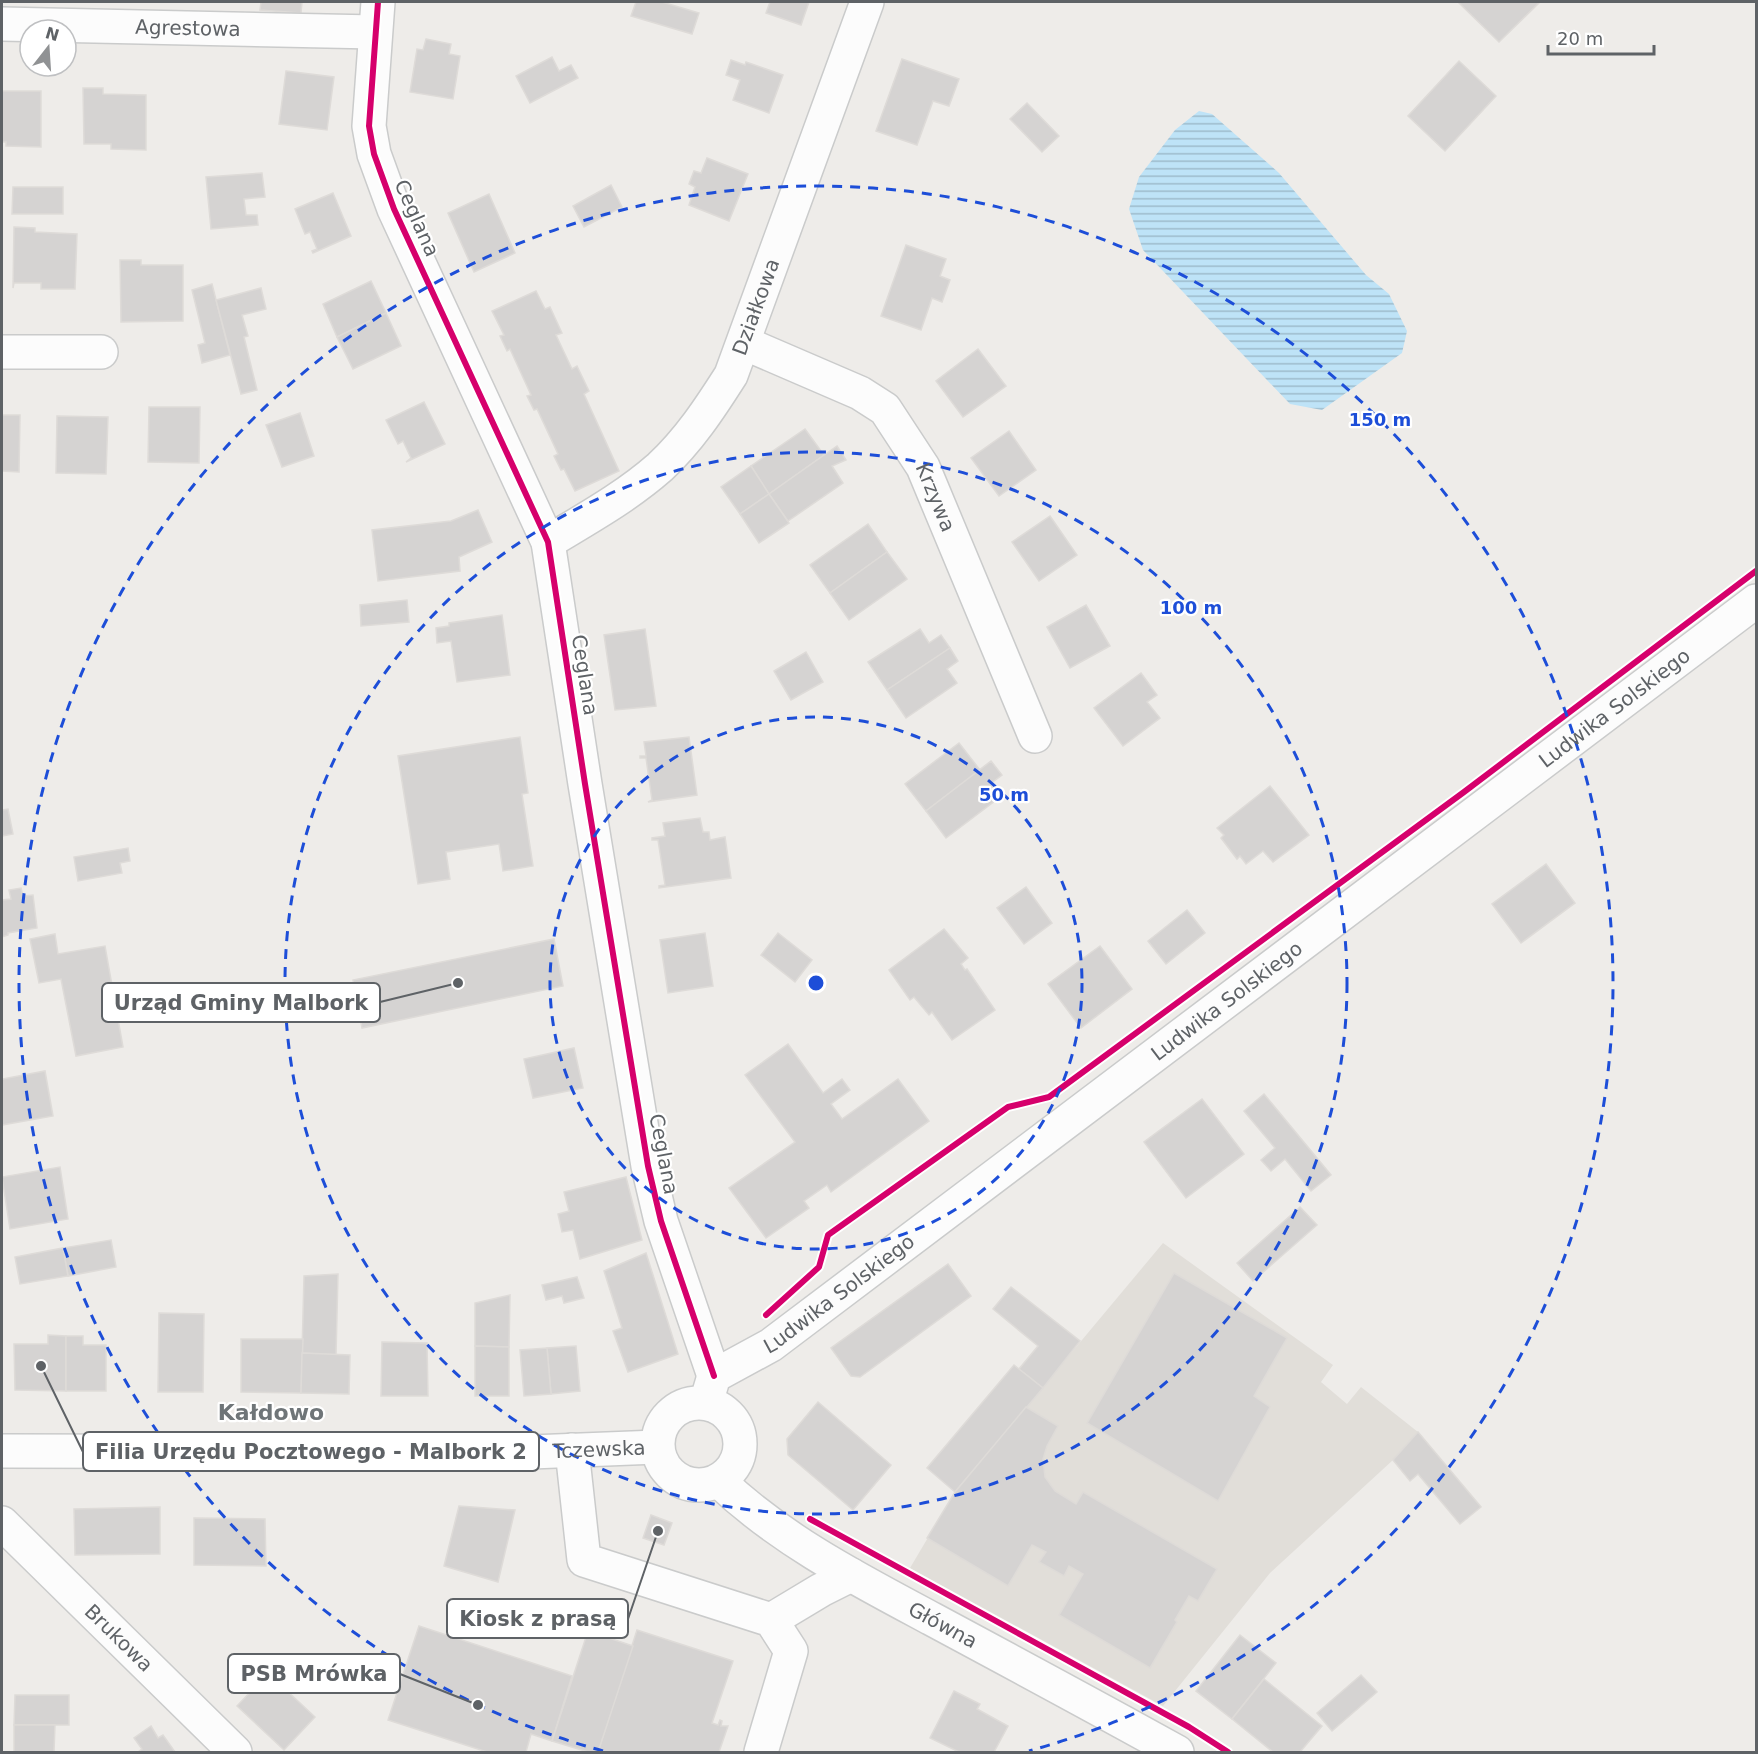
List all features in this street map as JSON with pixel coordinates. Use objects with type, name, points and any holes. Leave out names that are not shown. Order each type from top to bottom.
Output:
[{"type":"street","name":"Działkowa","points":[[548,542],[620,499],[660,466],[701,422],[731,375],[867,2]]},
{"type":"street","name":"Agrestowa","points":[[2,24],[376,17]]},
{"type":"street","name":"Ceglana","points":[[376,17],[369,126],[382,181],[548,542],[648,1166],[661,1221],[710,1390]]},
{"type":"street","name":"Krzywa","points":[[744,343],[850,388],[885,410],[924,467],[1035,736]]},
{"type":"street","points":[[2,352],[102,352]]},
{"type":"street","name":"Ludwika Solskiego","points":[[710,1390],[1756,601]]},
{"type":"street","points":[[710,1390],[718,1407],[729,1415],[736,1426],[740,1438],[740,1450],[736,1463],[729,1473],[718,1481],[705,1485],[692,1485],[678,1480],[668,1472],[657,1447],[658,1435],[663,1423],[671,1413],[681,1406],[693,1403],[710,1390]]},
{"type":"street","name":"Tczewska","points":[[2,1452],[531,1452],[657,1447]]},
{"type":"street","points":[[572,1450],[584,1560],[771,1620],[791,1651],[760,1752]]},
{"type":"street","name":"Główna","points":[[718,1481],[743,1504],[790,1539],[851,1575],[1177,1752]]},
{"type":"street","name":"Brukowa","points":[[2,1523],[235,1752]]},
{"type":"street","points":[[771,1620],[851,1575]]},
{"type":"shaded area","points":[[1163,1243],[1333,1365],[1321,1382],[1347,1404],[1361,1387],[1418,1432],[1393,1460],[1270,1573],[1163,1706],[910,1568],[955,1492]]},
{"type":"water","points":[[1199,111],[1212,114],[1279,173],[1366,275],[1389,294],[1407,331],[1402,353],[1322,410],[1290,404],[1143,250],[1129,209],[1139,177],[1175,130]]},
{"type":"building","points":[[261,2],[302,2],[301,13],[260,10]]},
{"type":"building","points":[[636,2],[662,2],[699,13],[692,34],[631,16]]},
{"type":"building","points":[[770,2],[809,2],[801,25],[766,13]]},
{"type":"building","points":[[1458,2],[1540,2],[1499,42]]},
{"type":"building","points":[[426,39],[451,44],[449,54],[460,56],[453,99],[410,92],[417,49],[423,50]]},
{"type":"building","points":[[552,57],[559,71],[571,65],[578,78],[530,103],[516,76]]},
{"type":"building","points":[[902,59],[959,79],[949,106],[933,101],[917,145],[876,131]]},
{"type":"building","points":[[731,60],[745,65],[746,62],[783,75],[769,113],[733,100],[740,80],[726,75]]},
{"type":"building","points":[[1459,61],[1496,96],[1445,151],[1408,116]]},
{"type":"building","points":[[286,71],[334,77],[327,130],[279,124]]},
{"type":"building","points":[[83,88],[103,88],[103,94],[146,95],[146,150],[111,149],[111,144],[84,144]]},
{"type":"building","points":[[2,91],[41,91],[41,147],[6,146],[6,142],[2,142]]},
{"type":"building","points":[[1027,103],[1059,136],[1042,152],[1010,119]]},
{"type":"building","points":[[707,158],[748,174],[729,221],[689,205],[695,187],[689,184],[694,171],[701,173]]},
{"type":"building","points":[[262,173],[265,197],[244,199],[246,215],[257,215],[258,225],[211,229],[206,177]]},
{"type":"building","points":[[611,185],[622,207],[584,227],[573,206]]},
{"type":"building","points":[[13,187],[63,187],[63,214],[12,214]]},
{"type":"building","points":[[333,193],[351,236],[313,253],[312,251],[317,249],[310,232],[305,234],[295,209]]},
{"type":"building","points":[[489,194],[515,253],[474,272],[448,213]]},
{"type":"building","points":[[14,227],[35,228],[35,232],[77,234],[75,289],[41,289],[41,283],[14,283],[13,288]]},
{"type":"building","points":[[906,245],[946,259],[940,276],[950,280],[942,302],[932,298],[921,330],[881,316]]},
{"type":"building","points":[[120,260],[141,260],[141,265],[183,265],[183,321],[121,322]]},
{"type":"building","points":[[371,281],[386,313],[337,337],[323,304]]},
{"type":"building","points":[[212,284],[230,355],[202,363],[198,345],[205,343],[192,290]]},
{"type":"building","points":[[261,288],[266,309],[242,315],[248,336],[244,337],[257,390],[241,394],[216,300]]},
{"type":"building","points":[[536,291],[545,309],[550,307],[562,333],[556,335],[572,369],[577,366],[589,391],[584,394],[619,471],[575,491],[564,469],[561,470],[554,456],[558,454],[537,409],[534,410],[527,396],[531,395],[510,349],[507,351],[500,336],[504,335],[492,311]]},
{"type":"building","points":[[386,313],[401,346],[353,369],[337,337]]},
{"type":"building","points":[[978,349],[1006,386],[963,417],[936,381]]},
{"type":"building","points":[[424,402],[445,444],[406,462],[411,458],[403,441],[398,444],[386,420]]},
{"type":"building","points":[[149,407],[200,407],[199,463],[148,462]]},
{"type":"building","points":[[300,413],[314,456],[282,467],[266,425]]},
{"type":"building","points":[[2,415],[20,415],[19,472],[2,471]]},
{"type":"building","points":[[57,416],[108,417],[106,474],[56,473]]},
{"type":"building","points":[[805,429],[824,455],[769,494],[751,466]]},
{"type":"building","points":[[1009,431],[1036,470],[999,496],[971,458]]},
{"type":"building","points":[[837,446],[846,460],[832,466],[843,483],[788,521],[769,494]]},
{"type":"building","points":[[751,466],[769,494],[740,514],[721,487]]},
{"type":"building","points":[[769,494],[789,523],[759,543],[740,514]]},
{"type":"building","points":[[478,510],[492,542],[459,557],[460,571],[378,581],[372,530],[451,521]]},
{"type":"building","points":[[1050,516],[1077,555],[1039,581],[1012,542]]},
{"type":"building","points":[[868,524],[887,552],[830,593],[810,565]]},
{"type":"building","points":[[887,552],[907,579],[849,620],[830,593]]},
{"type":"building","points":[[407,600],[409,622],[361,626],[360,605]]},
{"type":"building","points":[[1086,605],[1110,646],[1070,668],[1047,627]]},
{"type":"building","points":[[502,615],[510,675],[457,682],[451,641],[437,643],[436,628],[449,626],[449,623]]},
{"type":"building","points":[[645,629],[656,706],[615,710],[604,635]]},
{"type":"building","points":[[920,629],[929,643],[941,635],[950,648],[887,690],[868,662]]},
{"type":"building","points":[[950,648],[958,661],[947,669],[957,683],[906,718],[887,690]]},
{"type":"building","points":[[806,652],[823,682],[791,700],[774,671]]},
{"type":"building","points":[[1141,673],[1157,695],[1147,702],[1160,718],[1123,746],[1094,708]]},
{"type":"building","points":[[520,737],[528,793],[522,794],[533,866],[503,871],[499,844],[446,852],[450,879],[418,884],[398,756]]},
{"type":"building","points":[[689,737],[697,795],[648,802],[652,800],[646,758],[640,758],[640,756],[646,756],[644,742]]},
{"type":"building","points":[[959,743],[980,770],[926,811],[905,784]]},
{"type":"building","points":[[991,761],[1002,775],[990,784],[1000,797],[946,838],[926,811]]},
{"type":"building","points":[[1270,786],[1309,835],[1273,862],[1263,851],[1246,864],[1240,856],[1237,859],[1221,838],[1224,835],[1217,828]]},
{"type":"building","points":[[8,809],[13,834],[2,836],[2,810]]},
{"type":"building","points":[[700,818],[703,832],[709,832],[710,840],[725,837],[731,878],[659,888],[665,885],[658,840],[652,840],[652,838],[665,836],[663,823]]},
{"type":"building","points":[[128,848],[130,861],[120,863],[122,873],[78,881],[74,857]]},
{"type":"building","points":[[1546,864],[1575,903],[1521,943],[1492,904]]},
{"type":"building","points":[[1026,887],[1052,923],[1024,944],[997,908]]},
{"type":"building","points":[[21,888],[23,896],[33,895],[37,928],[8,933],[2,937],[2,900],[11,899],[9,890]]},
{"type":"building","points":[[1187,910],[1205,933],[1166,964],[1148,941]]},
{"type":"building","points":[[944,929],[968,958],[961,964],[965,970],[967,969],[995,1010],[952,1040],[932,1012],[929,1015],[914,997],[910,1000],[889,970]]},
{"type":"building","points":[[705,933],[713,986],[668,993],[660,940]]},
{"type":"building","points":[[778,933],[812,960],[795,982],[761,955]]},
{"type":"building","points":[[55,934],[58,954],[105,946],[123,1047],[76,1056],[61,979],[39,983],[30,939]]},
{"type":"building","points":[[554,939],[563,986],[362,1028],[353,980]]},
{"type":"building","points":[[1100,946],[1132,989],[1081,1028],[1048,984]]},
{"type":"building","points":[[788,1044],[823,1093],[842,1079],[850,1090],[831,1104],[842,1119],[898,1079],[929,1121],[831,1192],[827,1185],[804,1201],[809,1208],[766,1238],[729,1188],[795,1142],[745,1075]]},
{"type":"building","points":[[574,1048],[583,1088],[533,1098],[524,1059]]},
{"type":"building","points":[[45,1071],[53,1116],[2,1125],[2,1079]]},
{"type":"building","points":[[1264,1094],[1331,1175],[1311,1191],[1285,1159],[1271,1171],[1261,1160],[1275,1148],[1244,1111]]},
{"type":"building","points":[[1202,1099],[1244,1154],[1186,1198],[1144,1142]]},
{"type":"building","points":[[60,1167],[68,1219],[10,1229],[2,1177]]},
{"type":"building","points":[[626,1177],[642,1240],[580,1259],[573,1230],[562,1232],[558,1214],[569,1211],[564,1192]]},
{"type":"building","points":[[1300,1207],[1317,1225],[1253,1281],[1237,1263]]},
{"type":"building","points":[[111,1240],[116,1267],[68,1276],[63,1248]]},
{"type":"building","points":[[63,1248],[68,1276],[20,1284],[15,1257]]},
{"type":"building","points":[[646,1253],[678,1354],[628,1372],[613,1331],[622,1328],[604,1271]]},
{"type":"building","points":[[948,1264],[971,1296],[860,1377],[851,1376],[831,1348]]},
{"type":"building","points":[[1174,1273],[1287,1338],[1254,1396],[1270,1407],[1218,1501],[1087,1423]]},
{"type":"building","points":[[338,1274],[336,1355],[302,1353],[304,1276]]},
{"type":"building","points":[[577,1277],[584,1298],[564,1303],[562,1296],[546,1300],[542,1285]]},
{"type":"building","points":[[1011,1287],[1080,1341],[1043,1388],[1019,1369],[1038,1346],[993,1309]]},
{"type":"building","points":[[510,1295],[509,1347],[475,1346],[475,1303]]},
{"type":"building","points":[[159,1313],[204,1314],[203,1392],[158,1392]]},
{"type":"building","points":[[48,1335],[66,1336],[66,1391],[15,1390],[14,1344],[48,1344]]},
{"type":"building","points":[[66,1336],[83,1336],[83,1345],[106,1345],[106,1391],[66,1391]]},
{"type":"building","points":[[241,1339],[303,1339],[301,1393],[241,1392]]},
{"type":"building","points":[[382,1342],[427,1343],[428,1396],[381,1396]]},
{"type":"building","points":[[475,1346],[509,1347],[509,1396],[475,1396]]},
{"type":"building","points":[[576,1346],[580,1391],[551,1394],[547,1348]]},
{"type":"building","points":[[547,1348],[551,1394],[524,1396],[520,1350]]},
{"type":"building","points":[[302,1353],[350,1355],[349,1394],[301,1393]]},
{"type":"building","points":[[1014,1365],[1043,1388],[955,1492],[927,1468]]},
{"type":"building","points":[[818,1402],[891,1465],[853,1510],[788,1455],[787,1439]]},
{"type":"building","points":[[1026,1407],[1058,1426],[1043,1459],[1045,1477],[1055,1491],[1076,1504],[1083,1492],[1217,1569],[1198,1601],[1189,1596],[1175,1620],[1177,1622],[1150,1668],[1059,1615],[1083,1574],[1069,1566],[1064,1576],[1039,1562],[1046,1552],[1032,1545],[1008,1586],[927,1538],[955,1492]]},
{"type":"building","points":[[1418,1432],[1481,1507],[1460,1524],[1418,1474],[1410,1481],[1393,1460]]},
{"type":"building","points":[[459,1506],[515,1510],[498,1582],[444,1566]]},
{"type":"building","points":[[160,1507],[160,1554],[75,1555],[74,1509]]},
{"type":"building","points":[[651,1515],[672,1523],[664,1545],[643,1538]]},
{"type":"building","points":[[194,1518],[265,1519],[266,1566],[194,1565]]},
{"type":"building","points":[[419,1626],[572,1676],[552,1741],[531,1734],[526,1752],[487,1752],[388,1720]]},
{"type":"building","points":[[637,1630],[733,1661],[712,1723],[718,1725],[720,1720],[722,1721],[721,1726],[728,1726],[719,1752],[598,1752]]},
{"type":"building","points":[[588,1631],[633,1646],[598,1752],[588,1752],[552,1741]]},
{"type":"building","points":[[1240,1635],[1276,1663],[1232,1719],[1196,1691]]},
{"type":"building","points":[[268,1673],[315,1717],[284,1750],[237,1706]]},
{"type":"building","points":[[1361,1675],[1377,1692],[1332,1731],[1317,1713]]},
{"type":"building","points":[[1264,1679],[1322,1726],[1300,1752],[1273,1752],[1232,1719]]},
{"type":"building","points":[[954,1691],[980,1704],[977,1709],[1008,1726],[994,1752],[959,1752],[930,1738]]},
{"type":"building","points":[[15,1695],[69,1695],[69,1725],[14,1725]]},
{"type":"building","points":[[14,1725],[55,1725],[54,1752],[14,1752]]},
{"type":"building","points":[[151,1726],[158,1738],[163,1735],[175,1752],[138,1752],[142,1749],[134,1738]]},
{"type":"cycle path","points":[[378,2],[369,126],[374,154],[394,209],[548,542],[648,1166],[661,1221],[714,1376]]},
{"type":"cycle path","points":[[766,1315],[819,1267],[828,1235],[1008,1107],[1049,1097],[1464,792],[1756,571]]},
{"type":"cycle path","points":[[810,1519],[1189,1727],[1228,1752]]},
{"type":"place","name":"Urząd Gminy Malbork","points":[[458,983]]},
{"type":"place","name":"Filia Urzędu Pocztowego - Malbork 2","points":[[41,1366]]},
{"type":"place","name":"Kiosk z prasą","points":[[658,1531]]},
{"type":"place","name":"PSB Mrówka","points":[[478,1705]]},
{"type":"district","name":"Kałdowo","points":[[271,1412]]}]
